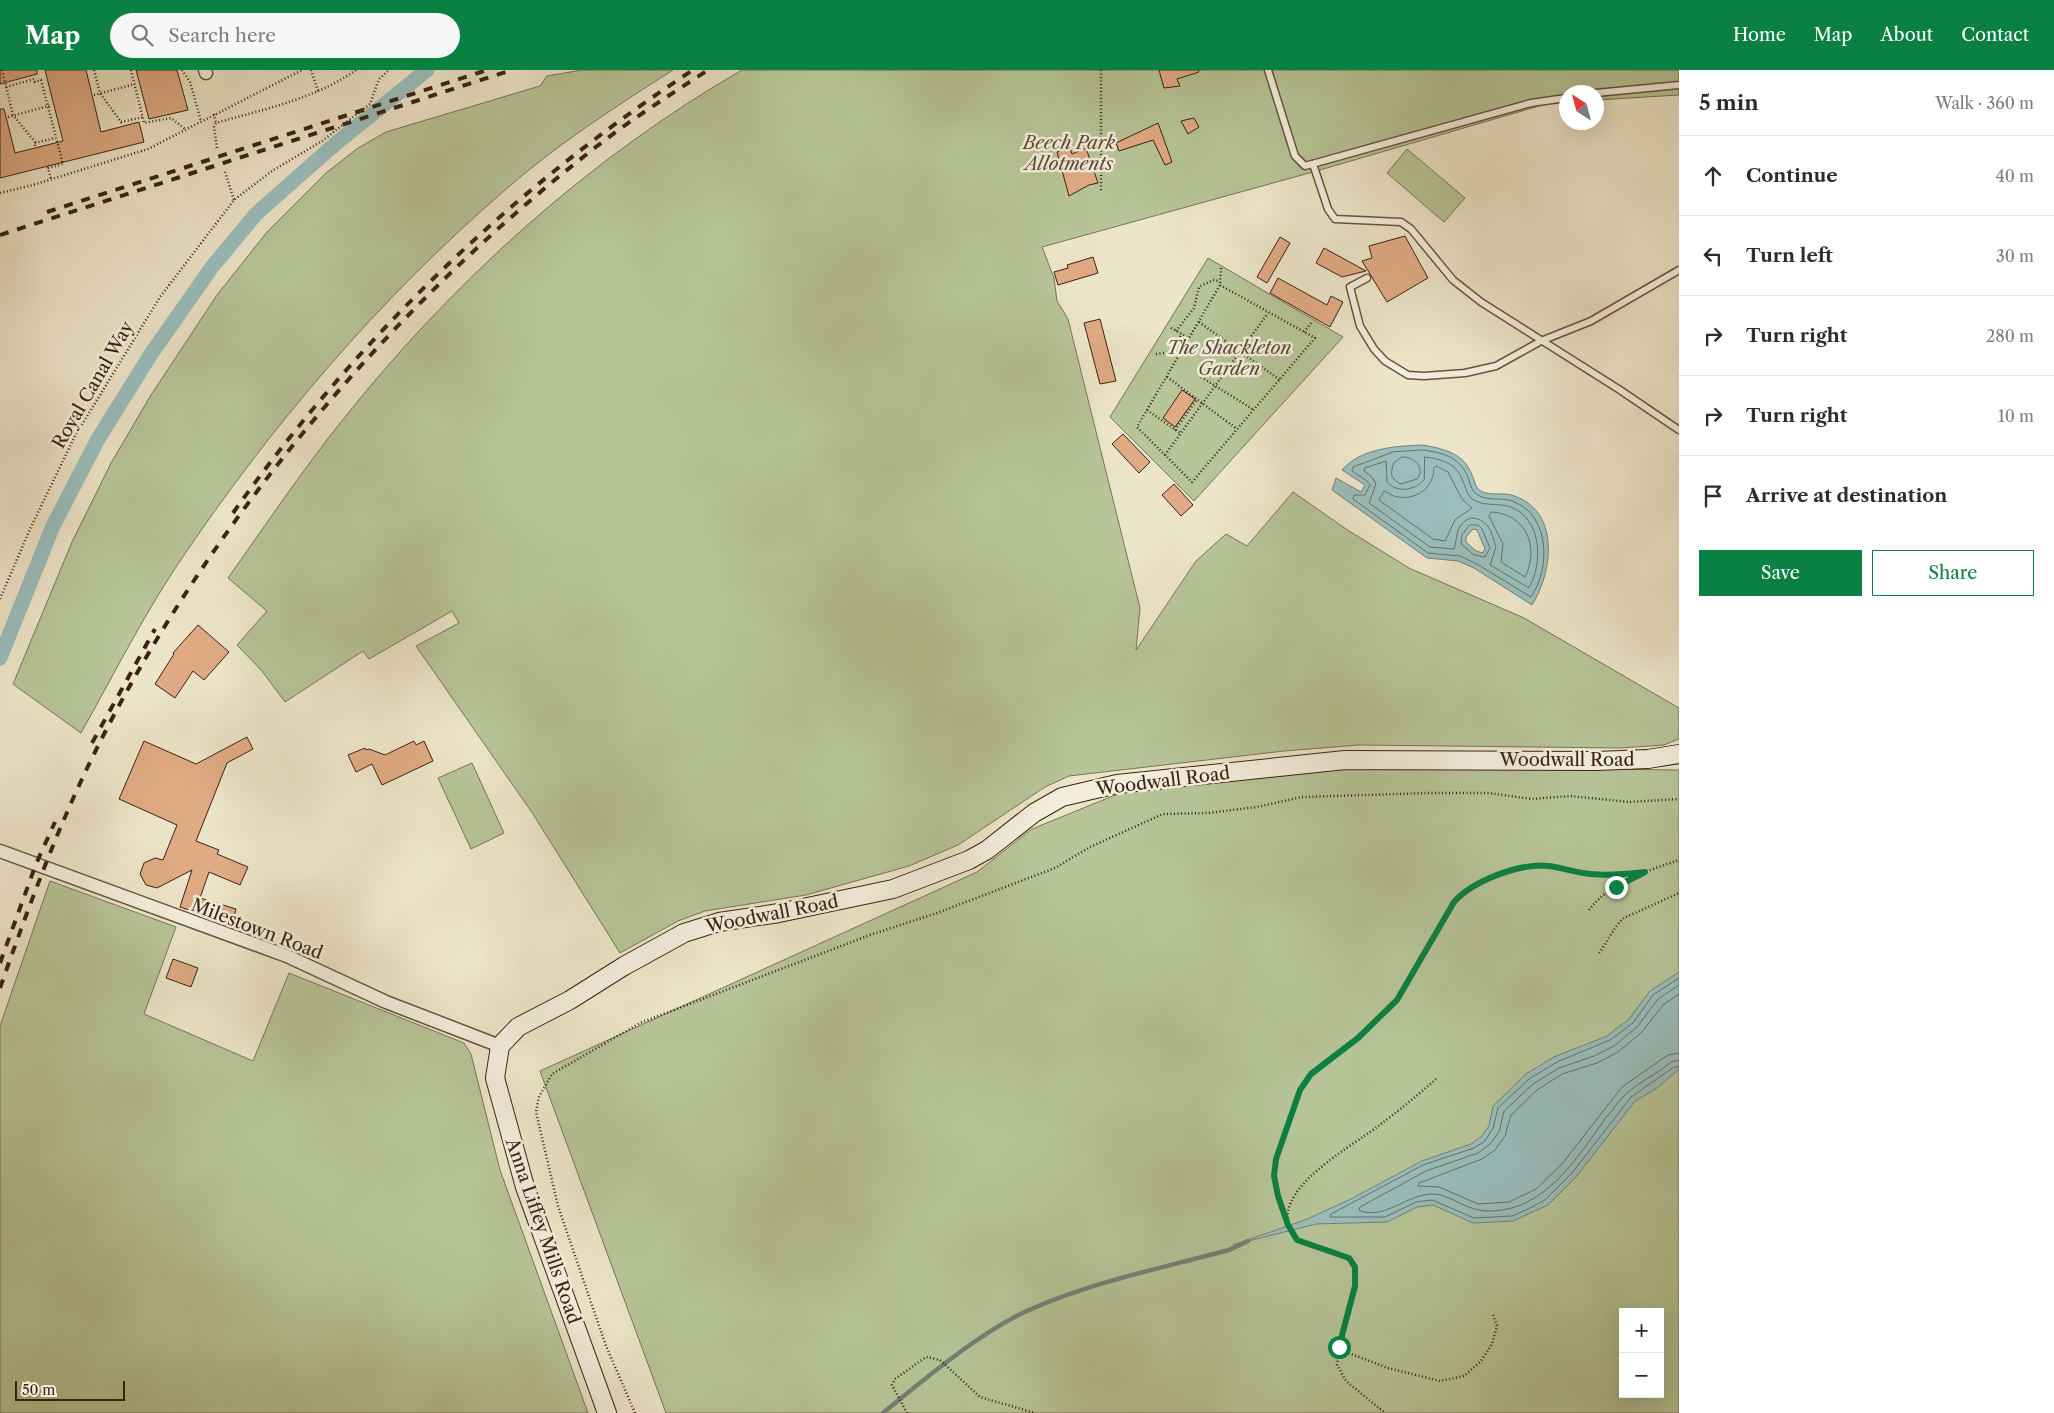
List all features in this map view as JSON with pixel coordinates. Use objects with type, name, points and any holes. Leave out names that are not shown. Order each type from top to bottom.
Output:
[{"type":"main road","name":"Woodwall Road","points":[[500,1046],[518,1027],[570,1000],[624,966],[684,933],[719,922],[788,911],[901,886],[969,860],[986,850],[1034,813],[1062,797],[1117,784],[1345,760],[1596,761],[1648,760],[1679,754]]},
{"type":"main road","name":"Anna Liffey Mills Road","points":[[500,1046],[495,1078],[502,1107],[542,1236],[607,1413]]},
{"type":"street","name":"Milestown Road","points":[[0,851],[287,956],[386,1002],[500,1046]]},
{"type":"lane","points":[[1268,70],[1295,156],[1305,166],[1531,103],[1559,99]]},
{"type":"lane","points":[[1604,92],[1679,85]]},
{"type":"lane","points":[[1313,164],[1328,209],[1335,219],[1401,222],[1411,229],[1453,280],[1481,302],[1541,342],[1620,390],[1679,430]]},
{"type":"lane","points":[[1367,278],[1350,287],[1360,326],[1385,361],[1408,375],[1465,373],[1496,366],[1541,342],[1591,321],[1679,270]]},
{"type":"path","points":[[2,70],[13,116],[35,145],[56,138]]},
{"type":"path","points":[[94,70],[100,93],[122,122],[143,117]]},
{"type":"path","points":[[131,70],[144,124],[171,118],[185,129]]},
{"type":"path","points":[[0,193],[148,149],[302,70]]},
{"type":"path","points":[[311,70],[318,91]]},
{"type":"path","points":[[216,124],[318,91],[356,70]]},
{"type":"path","name":"Royal Canal Way","points":[[0,599],[30,529],[75,436],[160,297],[234,200],[272,171],[322,141],[370,104],[379,79],[389,70]]},
{"type":"path","points":[[1101,70],[1101,191]]},
{"type":"path","points":[[179,75],[183,72],[190,82],[201,121]]},
{"type":"path","points":[[6,87],[34,79],[35,82],[41,80],[63,164],[48,168],[51,179]]},
{"type":"path","points":[[94,95],[135,84]]},
{"type":"path","points":[[8,117],[52,105]]},
{"type":"path","points":[[214,114],[217,148]]},
{"type":"path","points":[[225,172],[234,200]]},
{"type":"path","points":[[1220,286],[1315,338],[1192,482],[1137,426],[1220,286],[1221,267]]},
{"type":"path","points":[[1176,331],[1194,308],[1199,287],[1213,280],[1220,281]]},
{"type":"path","points":[[1165,454],[1268,313]]},
{"type":"path","points":[[1199,322],[1280,380]]},
{"type":"path","points":[[1304,332],[1312,322]]},
{"type":"path","points":[[1171,328],[1189,338]]},
{"type":"path","points":[[1171,352],[1182,334]]},
{"type":"path","points":[[1156,354],[1171,352],[1179,355]]},
{"type":"path","points":[[1167,377],[1238,429]]},
{"type":"path","points":[[1201,377],[1254,410]]},
{"type":"path","points":[[1175,430],[1197,399]]},
{"type":"path","points":[[1147,410],[1180,433]]},
{"type":"path","points":[[635,1413],[606,1346],[558,1206],[536,1112],[539,1097],[552,1074],[575,1059],[667,1011],[713,997],[870,934],[937,913],[1048,871],[1090,847],[1162,814],[1208,813],[1257,807],[1302,797],[1429,793],[1489,793],[1532,799],[1570,796],[1630,802],[1679,799]]},
{"type":"path","points":[[1589,910],[1598,898],[1645,872],[1679,860]]},
{"type":"path","points":[[1385,1413],[1346,1380],[1337,1365],[1341,1340],[1355,1286],[1355,1267],[1349,1258],[1297,1240],[1288,1225],[1278,1196],[1274,1176],[1276,1159],[1300,1090],[1311,1074],[1358,1038],[1397,1000],[1454,902],[1466,889],[1494,876],[1534,867],[1548,866],[1592,874],[1645,872]]},
{"type":"path","points":[[1599,952],[1610,939],[1617,924],[1624,918],[1679,893]]},
{"type":"path","points":[[1286,1216],[1292,1199],[1313,1173],[1403,1108],[1436,1079]]},
{"type":"path","points":[[1341,1340],[1346,1352],[1359,1358],[1440,1381],[1464,1376],[1481,1361],[1492,1344],[1497,1326],[1493,1314]]},
{"type":"path","points":[[907,1413],[892,1385],[895,1379],[926,1357],[940,1360],[980,1397],[1035,1413]]},
{"type":"green space","points":[[582,70],[673,70],[565,142],[524,174],[458,232],[370,320],[289,414],[213,513],[165,584],[81,733],[13,684],[72,542],[111,463],[151,395],[217,295],[267,232],[326,173],[358,148],[386,132],[540,86],[547,76]]},
{"type":"green space","name":"Beech Park Allotments","points":[[742,70],[1679,70],[1679,95],[1604,100],[1604,85],[1559,85],[1559,103],[1546,104],[1320,170],[1042,247],[1054,278],[1057,301],[1068,319],[1140,608],[1136,650],[1196,561],[1226,534],[1247,546],[1293,492],[1349,531],[1409,568],[1524,618],[1679,708],[1679,739],[1664,745],[1621,748],[1359,745],[1284,751],[1069,776],[1045,787],[958,845],[909,866],[806,895],[705,911],[678,921],[620,953],[533,814],[416,646],[459,623],[452,611],[369,659],[363,651],[285,702],[262,671],[237,645],[267,611],[228,578],[326,441],[384,370],[429,320],[525,227],[630,143],[685,105]]},
{"type":"green space","points":[[1407,149],[1465,198],[1444,222],[1387,173]]},
{"type":"green space","name":"The Shackleton Garden","points":[[1208,258],[1343,337],[1194,501],[1110,417]]},
{"type":"green space","points":[[472,763],[504,833],[471,849],[438,778]]},
{"type":"green space","points":[[1373,766],[1679,770],[1679,1413],[666,1413],[540,1071],[977,872],[1032,829],[1125,791]]},
{"type":"green space","points":[[50,881],[176,927],[144,1014],[253,1061],[289,973],[464,1043],[471,1054],[500,1170],[588,1413],[0,1413],[0,1026]]},
{"type":"water","points":[[1423,445],[1446,450],[1459,457],[1468,468],[1478,489],[1481,491],[1489,494],[1511,495],[1527,502],[1538,513],[1545,527],[1548,559],[1545,576],[1532,605],[1474,568],[1458,561],[1427,558],[1332,490],[1336,478],[1361,492],[1365,485],[1342,470],[1359,457],[1380,450]],"holes":[[[1473,529],[1477,530],[1485,549],[1483,553],[1476,551],[1466,542],[1466,537]]]},
{"type":"water","points":[[1679,972],[1679,1069],[1657,1088],[1635,1101],[1576,1177],[1548,1205],[1513,1221],[1473,1223],[1433,1205],[1417,1207],[1387,1222],[1316,1224],[1233,1245],[1305,1220],[1351,1199],[1422,1161],[1471,1144],[1481,1137],[1489,1126],[1493,1106],[1526,1074],[1554,1057],[1607,1036],[1629,1019],[1650,991]]},
{"type":"building","points":[[0,70],[37,70],[37,74],[0,84]]},
{"type":"building","points":[[45,70],[86,70],[101,132],[139,122],[144,142],[0,178],[0,109],[4,109],[15,153],[63,141]]},
{"type":"building","points":[[136,70],[177,70],[188,110],[149,119]]},
{"type":"building","points":[[1159,70],[1198,70],[1199,72],[1177,79],[1180,86],[1164,88]]},
{"type":"building","points":[[1194,118],[1199,127],[1188,134],[1181,121]]},
{"type":"building","points":[[1158,123],[1172,162],[1165,165],[1153,140],[1119,151],[1116,143]]},
{"type":"building","points":[[1070,148],[1072,154],[1086,148],[1098,183],[1089,185],[1069,196],[1057,152]]},
{"type":"building","points":[[1405,236],[1428,278],[1387,302],[1362,261],[1372,258],[1369,246]]},
{"type":"building","points":[[1280,237],[1290,243],[1267,283],[1257,277]]},
{"type":"building","points":[[1324,248],[1366,271],[1342,277],[1316,263]]},
{"type":"building","points":[[1093,257],[1098,273],[1058,285],[1054,272],[1068,268],[1067,265]]},
{"type":"building","points":[[1278,278],[1327,305],[1331,296],[1343,302],[1330,327],[1270,293]]},
{"type":"building","points":[[1100,319],[1116,381],[1100,384],[1084,323]]},
{"type":"building","points":[[1182,390],[1195,399],[1175,427],[1163,418]]},
{"type":"building","points":[[1123,434],[1150,462],[1139,473],[1112,444]]},
{"type":"building","points":[[1174,484],[1193,505],[1181,516],[1162,495]]},
{"type":"building","points":[[198,625],[229,652],[204,680],[193,671],[175,698],[155,684],[173,653]]},
{"type":"building","points":[[247,737],[253,749],[227,763],[196,841],[219,850],[217,854],[248,867],[240,885],[209,872],[200,898],[236,909],[232,924],[180,907],[192,870],[157,888],[146,885],[140,874],[144,863],[155,858],[163,860],[177,825],[119,799],[144,741],[196,764]]},
{"type":"building","points":[[414,741],[416,745],[424,741],[433,761],[382,785],[372,764],[356,772],[348,755],[365,748],[366,750],[369,749],[385,755]]},
{"type":"building","points":[[173,959],[198,968],[191,987],[166,978]]},
{"type":"waterway","points":[[0,658],[53,526],[98,439],[151,354],[212,267],[256,214],[334,145],[427,70]]},
{"type":"waterway","points":[[883,1413],[934,1371],[973,1343],[992,1330],[1029,1310],[1102,1283],[1229,1250],[1248,1241]]},
{"type":"railway","points":[[47,212],[487,70]]},
{"type":"railway","points":[[0,235],[512,70]]},
{"type":"railway","points":[[233,513],[332,386],[442,270],[501,215],[563,164],[627,115],[693,70]]},
{"type":"railway","points":[[0,988],[55,842],[93,756],[140,668],[193,583],[251,500],[314,420],[382,343],[453,271],[528,203],[605,140],[708,70]]},
{"type":"railway","points":[[92,743],[155,629]]},
{"type":"railway","points":[[0,963],[36,864],[55,822]]},
{"type":"route","points":[[1339,1347],[1351,1306],[1355,1286],[1355,1267],[1349,1258],[1331,1250],[1297,1240],[1288,1225],[1278,1196],[1274,1176],[1276,1159],[1300,1090],[1311,1074],[1358,1038],[1397,1000],[1440,930],[1454,902],[1466,889],[1494,876],[1526,868],[1548,866],[1572,872],[1592,874],[1645,872],[1616,887]]}]
